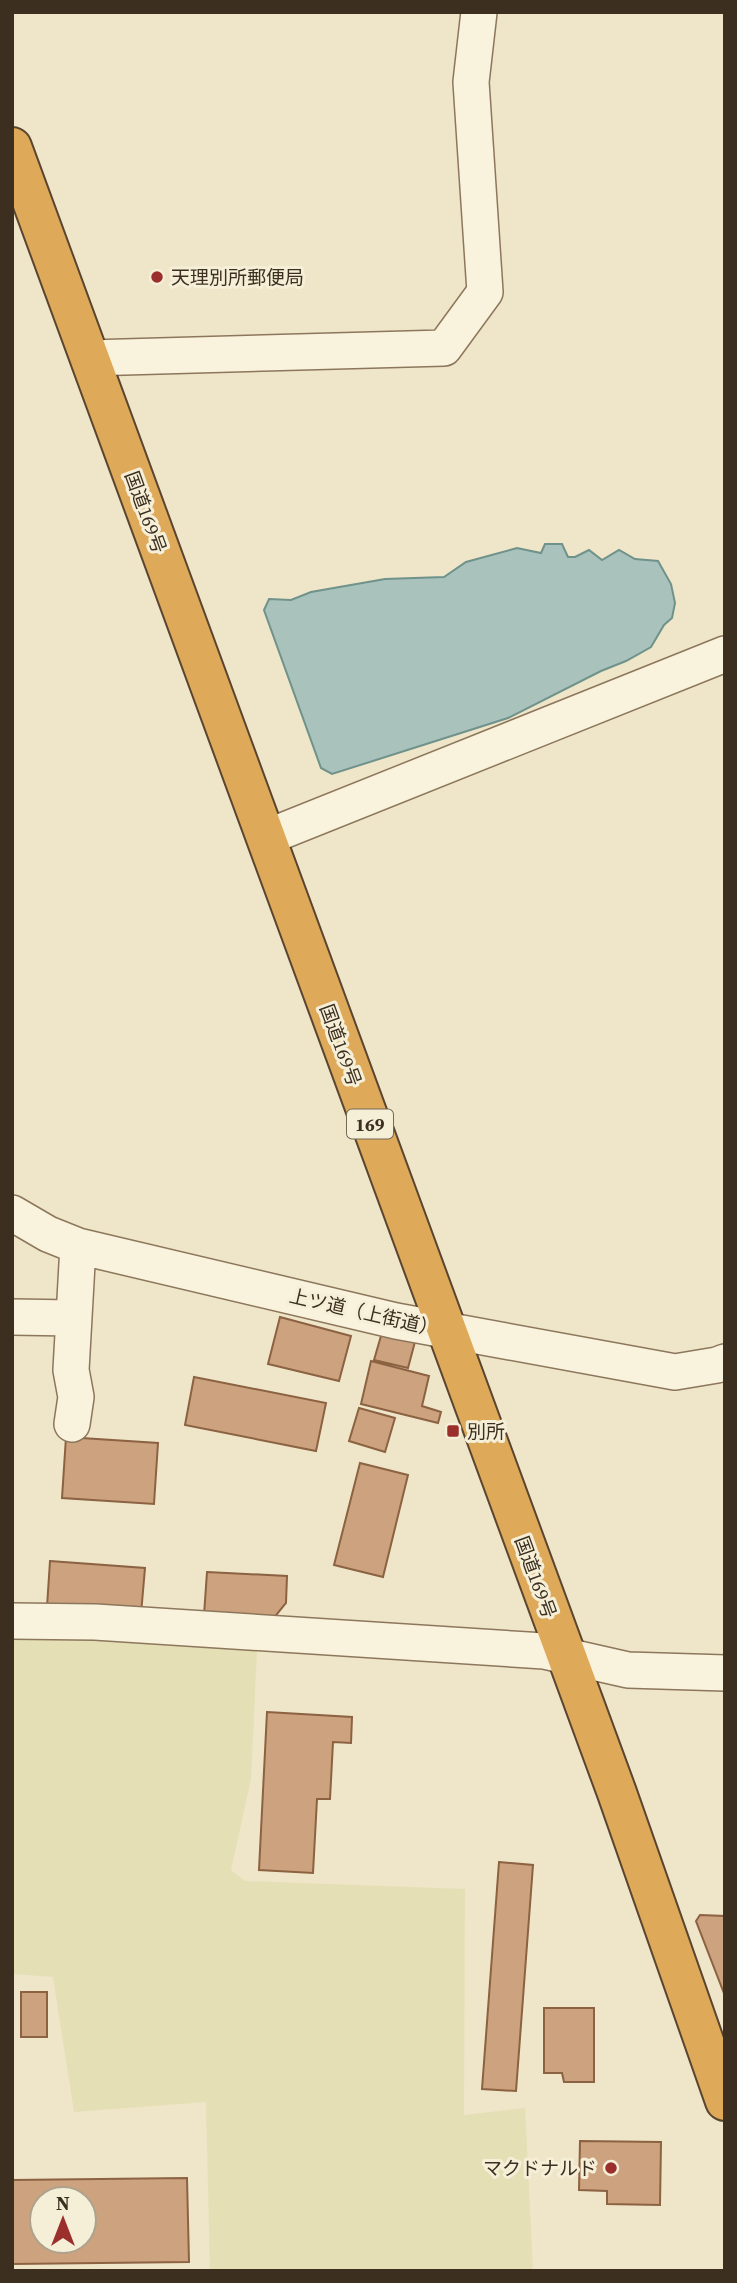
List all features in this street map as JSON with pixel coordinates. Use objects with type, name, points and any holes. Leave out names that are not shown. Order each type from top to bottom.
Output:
[{"type":"highway","name":"国道169号","points":[[12,147],[617,1793],[725,2101]]},
{"type":"street","points":[[89,358],[444,348],[485,292],[471,82],[479,12]]},
{"type":"street","points":[[265,838],[725,654]]},
{"type":"street","name":"上ツ道（上街道）","points":[[12,1213],[48,1234],[78,1246],[396,1321],[675,1372],[725,1362]]},
{"type":"street","points":[[72,1424],[76,1397],[71,1370],[78,1246]]},
{"type":"street","points":[[12,1317],[74,1318]]},
{"type":"street","points":[[12,1621],[95,1622],[544,1651],[628,1670],[725,1673]]},
{"type":"shaded area","points":[[12,1628],[257,1650],[251,1779],[231,1870],[245,1881],[465,1889],[464,2115],[525,2108],[533,2271],[210,2271],[206,2102],[74,2112],[53,1977],[12,1974]]},
{"type":"water","points":[[545,544],[562,544],[568,557],[575,557],[589,550],[602,560],[619,550],[635,559],[658,561],[671,584],[675,603],[672,618],[664,625],[651,647],[508,718],[332,774],[321,768],[264,610],[269,599],[291,600],[311,592],[385,579],[444,577],[466,562],[517,548],[541,553]]},
{"type":"building","points":[[280,1317],[351,1336],[339,1381],[268,1364]]},
{"type":"building","points":[[383,1329],[416,1338],[408,1368],[374,1360]]},
{"type":"building","points":[[371,1361],[429,1376],[422,1406],[441,1412],[438,1423],[361,1404]]},
{"type":"building","points":[[194,1377],[326,1403],[316,1451],[185,1425]]},
{"type":"building","points":[[359,1408],[395,1418],[385,1452],[349,1441]]},
{"type":"building","points":[[66,1437],[158,1443],[154,1504],[62,1498]]},
{"type":"building","points":[[360,1463],[408,1475],[383,1577],[334,1565]]},
{"type":"building","points":[[50,1561],[145,1568],[141,1614],[47,1607]]},
{"type":"building","points":[[207,1572],[287,1576],[286,1603],[273,1619],[204,1615]]},
{"type":"building","points":[[267,1712],[352,1717],[351,1743],[333,1742],[330,1799],[317,1799],[313,1873],[259,1870]]},
{"type":"building","points":[[499,1862],[533,1865],[516,2091],[482,2089]]},
{"type":"building","points":[[700,1915],[725,1916],[725,1996],[696,1921]]},
{"type":"building","points":[[21,1992],[47,1992],[47,2037],[21,2037]]},
{"type":"building","points":[[544,2008],[594,2008],[594,2082],[564,2082],[562,2073],[544,2073]]},
{"type":"building","points":[[580,2141],[661,2142],[660,2205],[607,2204],[607,2191],[579,2190]]},
{"type":"building","points":[[187,2178],[189,2262],[12,2264],[12,2180]]},
{"type":"place","name":"天理別所郵便局","points":[[157,277]]},
{"type":"place","name":"別所","points":[[453,1431]]},
{"type":"place","name":"マクドナルド","points":[[611,2168]]}]
